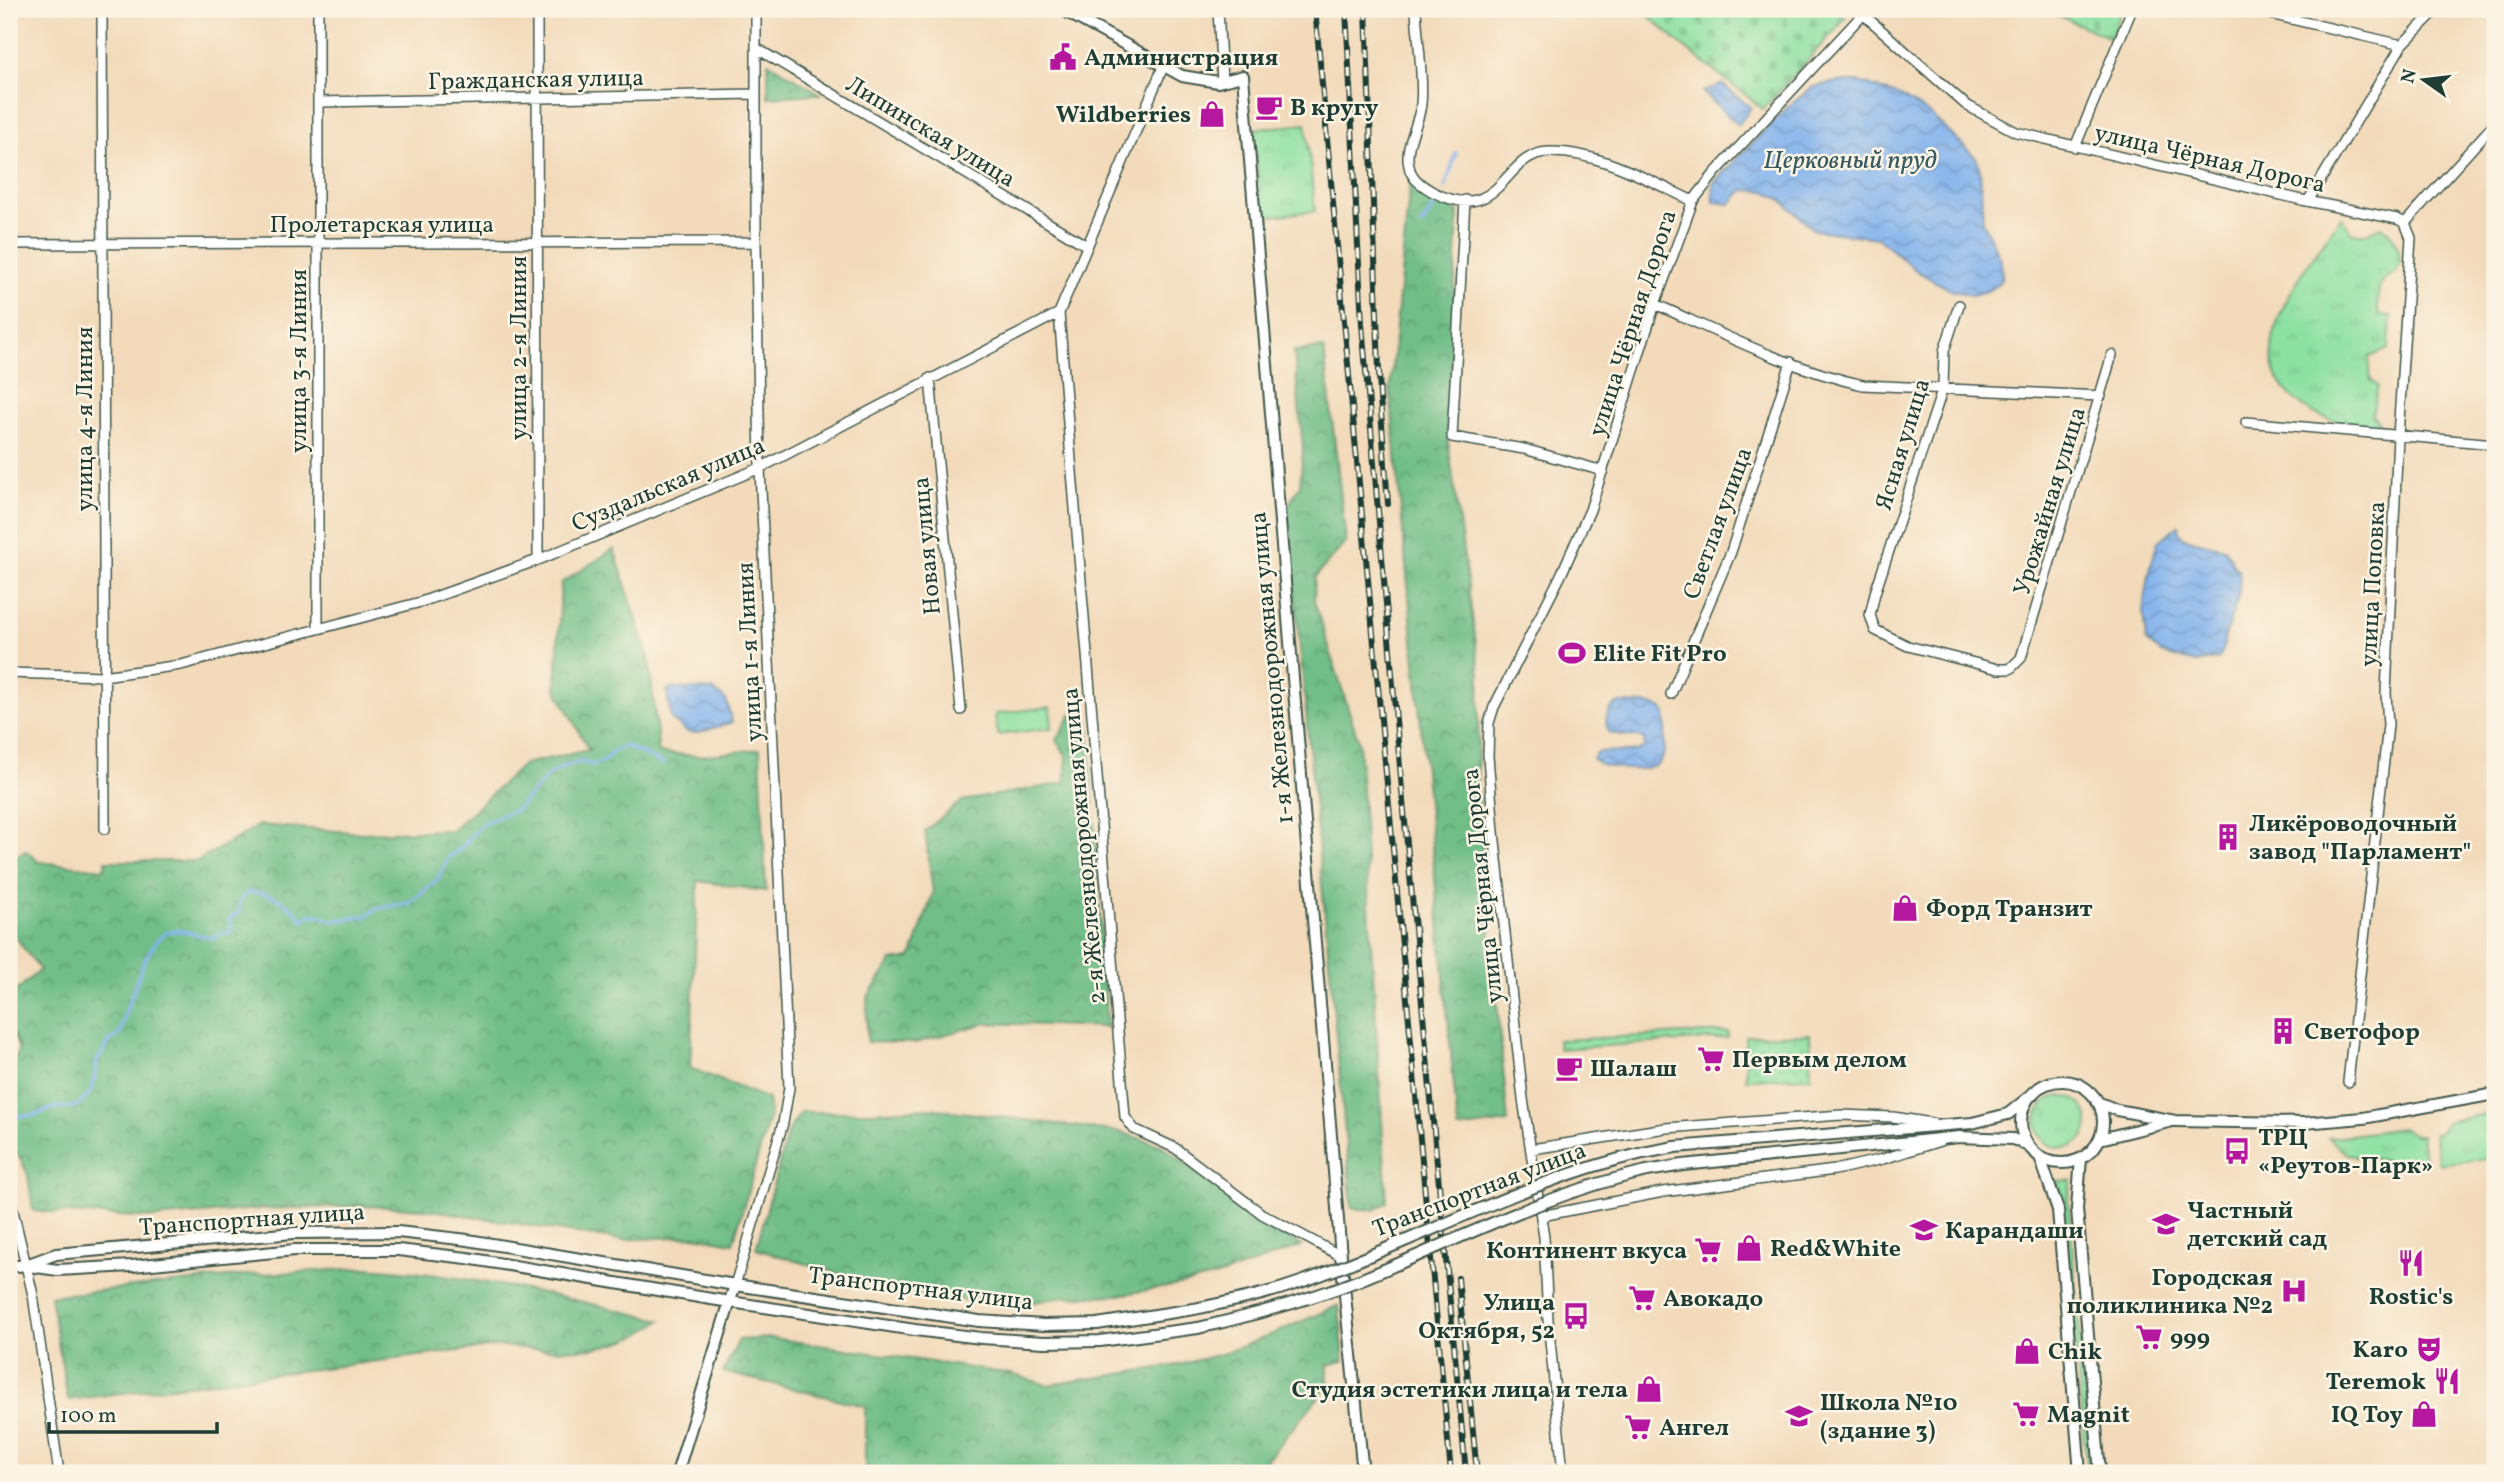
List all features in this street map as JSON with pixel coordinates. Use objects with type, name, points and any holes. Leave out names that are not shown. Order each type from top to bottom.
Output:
[{"type":"street","name":"улица 4-я Линия","points":[[102,9],[105,829]]},
{"type":"street","name":"улица 3-я Линия","points":[[317,9],[318,629]]},
{"type":"street","name":"улица 2-я Линия","points":[[537,9],[538,560]]},
{"type":"street","name":"улица 1-я Линия","points":[[735,1285],[783,1122],[789,1088],[760,468],[756,9]]},
{"type":"street","points":[[1061,9],[1163,67],[1195,80],[1223,81],[1218,9]]},
{"type":"street","points":[[1416,9],[1422,103],[1407,157],[1409,171],[1423,187],[1439,195],[1465,200],[1482,198],[1495,192],[1523,161],[1535,154],[1548,152],[1574,154],[1620,167],[1693,201]]},
{"type":"street","points":[[2075,147],[2132,9]]},
{"type":"street","points":[[2249,9],[2402,46]]},
{"type":"street","points":[[2308,201],[2402,46],[2437,9]]},
{"type":"street","name":"улица Чёрная Дорога","points":[[1563,1473],[1548,1320],[1544,1237],[1523,1099],[1494,832],[1488,755],[1489,723],[1590,510],[1655,304],[1693,201],[1715,173],[1863,14],[1966,105],[2016,132],[2308,201],[2398,219],[2404,223]]},
{"type":"street","name":"Липинская улица","points":[[756,48],[1087,246]]},
{"type":"street","points":[[1059,313],[1163,67]]},
{"type":"street","name":"1-я Железнодорожная улица","points":[[1223,81],[1242,76],[1341,1256],[1363,1473]]},
{"type":"street","name":"Гражданская улица","points":[[317,102],[756,94]]},
{"type":"street","points":[[2404,223],[2495,123]]},
{"type":"street","points":[[1465,200],[1452,437],[1524,449],[1603,471]]},
{"type":"street","name":"улица Поповка","points":[[2348,1082],[2388,725],[2386,693],[2398,436],[2411,238],[2404,223]]},
{"type":"street","name":"Пролетарская улица","points":[[9,244],[756,242]]},
{"type":"street","points":[[1655,304],[1791,362],[1840,380],[1863,385],[2102,396]]},
{"type":"street","name":"Ясная улица","points":[[1959,305],[1944,351],[1943,388],[1870,615],[1875,630],[1908,646],[1997,669],[2010,669],[2021,658]]},
{"type":"street","name":"2-я Железнодорожная улица","points":[[1059,313],[1125,1117],[1134,1129],[1175,1148],[1262,1214],[1341,1256]]},
{"type":"street","name":"Суздальская улица","points":[[9,673],[103,676],[181,664],[421,602],[538,560],[760,468],[1059,313]]},
{"type":"street","name":"Урожайная улица","points":[[2021,658],[2102,396],[2112,355]]},
{"type":"street","name":"Светлая улица","points":[[1671,694],[1731,551],[1791,362]]},
{"type":"street","name":"Новая улица","points":[[930,378],[961,710]]},
{"type":"street","points":[[2246,422],[2495,444]]},
{"type":"street","points":[[2040,1157],[2060,1163],[2081,1158],[2092,1150],[2100,1139],[2102,1114],[2097,1102],[2082,1087],[2062,1082],[2051,1083],[2033,1094],[2026,1103],[2021,1126],[2030,1147],[2040,1157],[2058,1210],[2080,1473]]},
{"type":"street","name":"Транспортная улица","points":[[9,1267],[26,1265],[56,1254],[294,1233],[363,1231],[468,1240],[919,1314],[1044,1325],[1097,1324],[1194,1309],[1297,1283],[1498,1200],[1579,1171],[1643,1153],[1675,1147],[1989,1120],[2008,1114],[2033,1094]]},
{"type":"street","points":[[2097,1102],[2117,1110],[2175,1121],[2326,1122],[2495,1094]]},
{"type":"street","points":[[1532,1149],[1666,1128],[1841,1115],[1892,1117],[1948,1125]]},
{"type":"street","points":[[2100,1139],[2175,1121]]},
{"type":"street","points":[[1541,1216],[1675,1190],[1835,1170],[1906,1153],[1950,1138]]},
{"type":"street","name":"Транспортная улица","points":[[26,1265],[58,1270],[132,1266],[295,1250],[398,1250],[467,1258],[915,1330],[1044,1342],[1100,1340],[1198,1328],[1304,1300],[1549,1200],[1647,1171],[1950,1138],[2013,1139],[2030,1147]]},
{"type":"street","points":[[2081,1158],[2077,1209],[2100,1473]]},
{"type":"street","points":[[9,1194],[33,1295],[59,1473]]},
{"type":"street","points":[[677,1473],[735,1285]]},
{"type":"green space","points":[[1641,9],[1836,9],[1846,18],[1763,109],[1679,43]]},
{"type":"green space","points":[[2043,9],[2122,9],[2110,38]]},
{"type":"green space","points":[[768,62],[821,94],[768,97]]},
{"type":"green space","points":[[1306,124],[1315,211],[1262,217],[1253,129]]},
{"type":"green space","points":[[1410,183],[1458,212],[1448,442],[1480,673],[1477,786],[1508,1122],[1458,1129],[1390,390]]},
{"type":"green space","points":[[2341,217],[2352,233],[2366,234],[2380,227],[2385,229],[2394,238],[2399,251],[2397,270],[2381,284],[2378,297],[2379,315],[2391,316],[2389,349],[2369,357],[2371,381],[2378,386],[2372,415],[2386,430],[2338,421],[2312,412],[2288,393],[2274,368],[2272,346],[2277,323],[2287,300]]},
{"type":"green space","points":[[1324,348],[1346,542],[1315,577],[1314,600],[1359,743],[1387,1202],[1374,1210],[1352,1208],[1287,508],[1300,485],[1303,450],[1294,351]]},
{"type":"green space","points":[[614,549],[649,658],[659,753],[699,756],[760,749],[766,891],[698,881],[690,1068],[768,1099],[770,1115],[733,1243],[695,1236],[620,1240],[425,1209],[372,1206],[257,1209],[154,1218],[33,1211],[28,1175],[9,1142],[9,1077],[19,1048],[9,1026],[9,997],[40,970],[9,928],[9,859],[26,851],[39,862],[104,869],[106,861],[198,861],[259,825],[363,833],[452,830],[524,764],[589,750],[556,689],[561,583]]},
{"type":"green space","points":[[1050,707],[1052,728],[998,735],[995,714]]},
{"type":"green space","points":[[1071,715],[1088,717],[1107,1027],[986,1023],[915,1043],[867,1042],[867,998],[892,961],[911,958],[933,893],[925,831],[962,801],[1065,783],[1067,757],[1057,740]]},
{"type":"green space","points":[[1728,1032],[1728,1038],[1559,1049],[1558,1040]]},
{"type":"green space","points":[[1810,1034],[1811,1077],[1746,1079],[1745,1036]]},
{"type":"green space","points":[[2062,1096],[2072,1098],[2080,1104],[2086,1112],[2086,1132],[2080,1140],[2072,1146],[2062,1148],[2052,1146],[2044,1140],[2038,1132],[2036,1122],[2038,1112],[2044,1104],[2052,1098]]},
{"type":"green space","points":[[928,1108],[1121,1132],[1162,1146],[1301,1246],[1221,1275],[1179,1285],[1119,1295],[1063,1297],[1029,1303],[983,1303],[895,1290],[756,1249],[788,1131],[801,1112],[873,1112]]},
{"type":"green space","points":[[2495,1112],[2495,1158],[2439,1164],[2434,1134],[2440,1133],[2446,1122]]},
{"type":"green space","points":[[2403,1128],[2415,1135],[2421,1135],[2425,1165],[2348,1155],[2328,1138]]},
{"type":"green space","points":[[2071,1180],[2068,1199],[2092,1473],[2087,1473],[2062,1199],[2057,1181]]},
{"type":"green space","points":[[366,1268],[477,1281],[661,1320],[624,1341],[583,1349],[498,1346],[68,1400],[50,1296],[247,1275]]},
{"type":"green space","points":[[1339,1305],[1344,1361],[1328,1365],[1328,1386],[1256,1473],[865,1473],[865,1406],[723,1372],[739,1340],[772,1338],[1011,1374],[1047,1385],[1178,1365],[1222,1354]]},
{"type":"water","name":"Церковный пруд","points":[[1837,82],[1860,82],[1900,96],[1930,114],[1976,158],[1980,170],[1983,222],[2001,262],[2002,276],[1998,284],[1987,291],[1972,295],[1951,290],[1918,272],[1878,238],[1814,230],[1783,201],[1765,191],[1743,190],[1730,204],[1714,202],[1713,183],[1790,105],[1813,87]]},
{"type":"water","points":[[1722,84],[1751,108],[1738,125],[1703,92]]},
{"type":"water","points":[[2179,525],[2179,533],[2184,538],[2224,548],[2233,566],[2239,570],[2238,597],[2221,655],[2219,658],[2196,663],[2161,653],[2146,640],[2143,611],[2158,541]]},
{"type":"water","points":[[667,690],[713,690],[726,700],[732,722],[698,733],[687,732],[671,719]]},
{"type":"water","points":[[1619,703],[1652,705],[1665,714],[1664,754],[1659,763],[1646,768],[1626,769],[1605,765],[1593,759],[1596,753],[1627,752],[1644,747],[1645,740],[1639,737],[1609,733],[1607,715]]},
{"type":"waterway","points":[[1445,188],[1456,153]]},
{"type":"waterway","points":[[1422,225],[1437,203]]},
{"type":"waterway","points":[[11,1117],[35,1115],[56,1107],[68,1108],[79,1105],[88,1096],[93,1086],[97,1061],[110,1041],[120,1034],[144,961],[156,941],[166,933],[177,930],[213,938],[223,932],[230,934],[232,928],[229,919],[239,912],[240,901],[248,892],[279,899],[292,908],[303,921],[309,915],[318,915],[332,921],[367,916],[377,908],[410,903],[438,879],[448,858],[458,851],[483,823],[517,809],[549,775],[559,769],[583,762],[594,765],[624,746],[664,764]]},
{"type":"railway","points":[[1315,9],[1451,1473]]},
{"type":"railway","points":[[1346,9],[1362,324],[1402,790],[1466,1473]]},
{"type":"railway","points":[[1366,9],[1380,398],[1388,504]]},
{"type":"railway","points":[[1458,1278],[1477,1473]]},
{"type":"place","name":"Администрация","points":[[1063,57]]},
{"type":"place","name":"В кругу","points":[[1269,107]]},
{"type":"place","name":"Wildberries","points":[[1212,114]]},
{"type":"place","name":"Elite Fit Pro","points":[[1572,653]]},
{"type":"place","name":"Ликёроводочный завод \"Парламент\"","points":[[2228,837]]},
{"type":"place","name":"Форд Транзит","points":[[1905,908]]},
{"type":"place","name":"Светофор","points":[[2283,1031]]},
{"type":"place","name":"Первым делом","points":[[1711,1059]]},
{"type":"place","name":"Шалаш","points":[[1569,1068]]},
{"type":"place","name":"ТРЦ «Реутов-Парк»","points":[[2237,1151]]},
{"type":"place","name":"Частный детский сад","points":[[2166,1224]]},
{"type":"place","name":"Карандаши","points":[[1924,1230]]},
{"type":"place","name":"Red&White","points":[[1749,1248]]},
{"type":"place","name":"Континент вкуса","points":[[1708,1250]]},
{"type":"place","name":"Rostic's","points":[[2411,1263]]},
{"type":"place","name":"Городская поликлиника №2","points":[[2294,1291]]},
{"type":"place","name":"Авокадо","points":[[1642,1298]]},
{"type":"place","name":"Улица Октября, 52","points":[[1576,1316]]},
{"type":"place","name":"999","points":[[2149,1337]]},
{"type":"place","name":"Karo","points":[[2429,1349]]},
{"type":"place","name":"Chik","points":[[2027,1351]]},
{"type":"place","name":"Teremok","points":[[2447,1381]]},
{"type":"place","name":"Студия эстетики лица и тела","points":[[1649,1389]]},
{"type":"place","name":"Magnit","points":[[2026,1414]]},
{"type":"place","name":"IQ Toy","points":[[2424,1414]]},
{"type":"place","name":"Школа №10 (здание 3)","points":[[1799,1416]]},
{"type":"place","name":"Ангел","points":[[1638,1427]]}]
